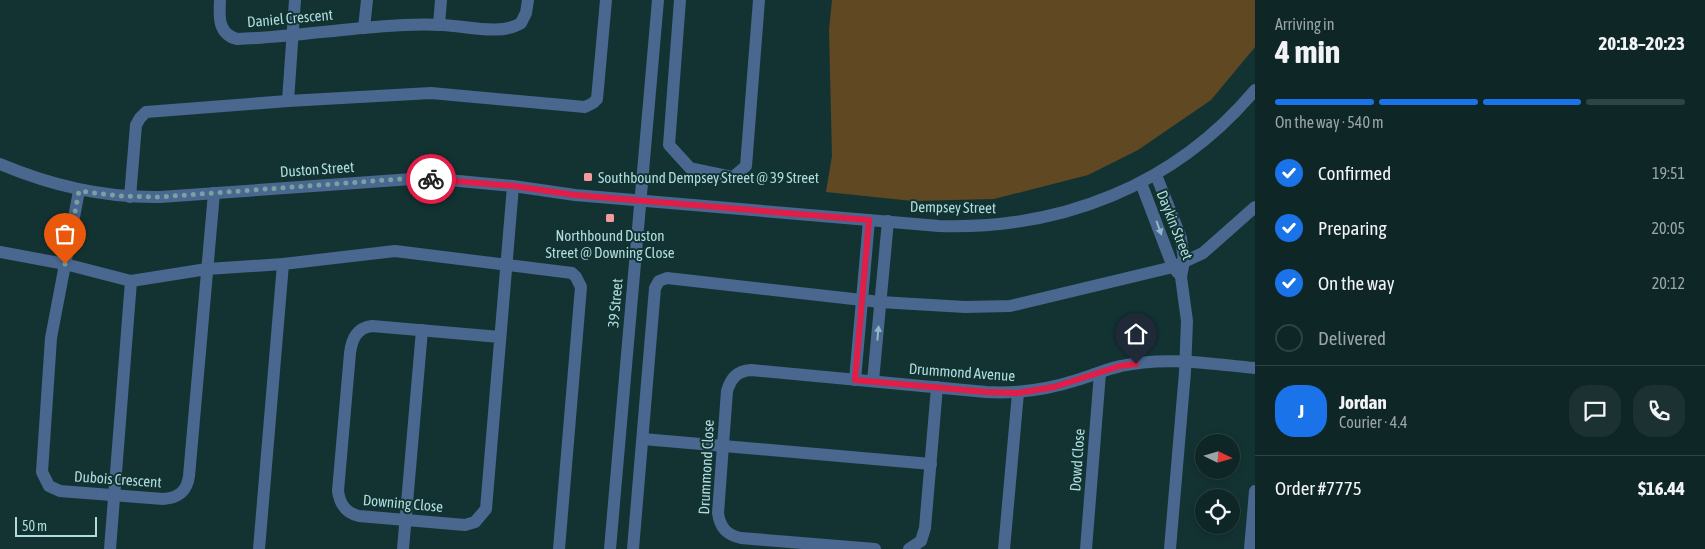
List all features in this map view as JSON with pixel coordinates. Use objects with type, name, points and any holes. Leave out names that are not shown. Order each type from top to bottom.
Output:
[{"type":"street","name":"Daniel Crescent","points":[[220,0],[221,26],[227,35],[244,38],[364,28],[440,25],[504,30],[521,23],[528,0]]},
{"type":"street","points":[[288,101],[295,0]]},
{"type":"street","points":[[364,28],[367,0]]},
{"type":"street","points":[[440,25],[441,0]]},
{"type":"street","points":[[130,197],[136,125],[146,112],[288,101],[432,93],[586,106],[593,103],[597,98],[606,0]]},
{"type":"street","name":"39 Street","points":[[610,549],[658,0]]},
{"type":"street","points":[[680,0],[669,145],[690,168],[733,177],[746,166],[759,0]]},
{"type":"street","name":"Dempsey Street","points":[[640,200],[968,227],[1027,221],[1072,211],[1093,204],[1156,175],[1202,142],[1245,102],[1255,90]]},
{"type":"street","name":"Duston Street","points":[[0,164],[28,176],[79,191],[130,197],[160,197],[418,178],[514,186],[575,195],[640,200]]},
{"type":"street","name":"Daykin Street","points":[[1156,175],[1181,238],[1179,269],[1187,321],[1186,362],[1170,549]]},
{"type":"street","name":"Daykin Street","points":[[1141,183],[1179,269]]},
{"type":"street","name":"Downing Close","points":[[500,337],[372,326],[362,328],[354,337],[350,353],[338,491],[341,504],[345,509],[354,515],[459,525],[470,524],[478,520],[486,509],[514,186]]},
{"type":"street","name":"Dubois Crescent","points":[[79,191],[51,338],[42,472],[49,486],[60,491],[169,499],[185,490],[188,483],[214,193]]},
{"type":"street","points":[[633,549],[655,288],[659,281],[667,278],[880,302],[965,307],[1010,306],[1179,269],[1203,253],[1255,208]]},
{"type":"street","points":[[855,380],[869,220]]},
{"type":"street","points":[[873,382],[888,221]]},
{"type":"street","points":[[0,252],[65,264],[131,281],[208,269],[284,264],[395,251],[566,272],[576,277],[581,287],[559,549]]},
{"type":"street","points":[[259,549],[284,264]]},
{"type":"street","points":[[110,549],[131,281]]},
{"type":"street","points":[[403,549],[422,330]]},
{"type":"street","name":"Drummond Avenue","points":[[855,380],[986,392],[1018,393],[1054,387],[1120,366],[1136,364],[1169,361],[1255,368]]},
{"type":"street","name":"Drummond Close","points":[[855,380],[751,370],[739,372],[730,382],[727,391],[718,513],[722,528],[730,535],[741,538],[875,549]]},
{"type":"street","name":"Dowd Close","points":[[1086,549],[1100,373]]},
{"type":"street","points":[[909,549],[916,545],[923,535],[937,387]]},
{"type":"street","points":[[1004,549],[1018,393]]},
{"type":"street","points":[[643,439],[930,464]]},
{"type":"street","points":[[1250,549],[1255,491]]},
{"type":"shaded area","points":[[832,0],[1255,0],[1255,47],[1211,100],[1138,150],[1088,175],[994,199],[913,201],[826,192],[832,156],[829,30]]},
{"type":"way so far","points":[[65,264],[79,191],[130,197],[160,197],[400,179],[431,179]]},
{"type":"place","name":"Southbound Dempsey Street @ 39 Street","points":[[588,177]]},
{"type":"place","name":"Northbound Duston Street @ Downing Close","points":[[610,218]]},
{"type":"route","points":[[431,179],[514,186],[575,195],[869,220],[855,380],[986,392],[1018,393],[1054,387],[1120,366],[1136,364]]}]
